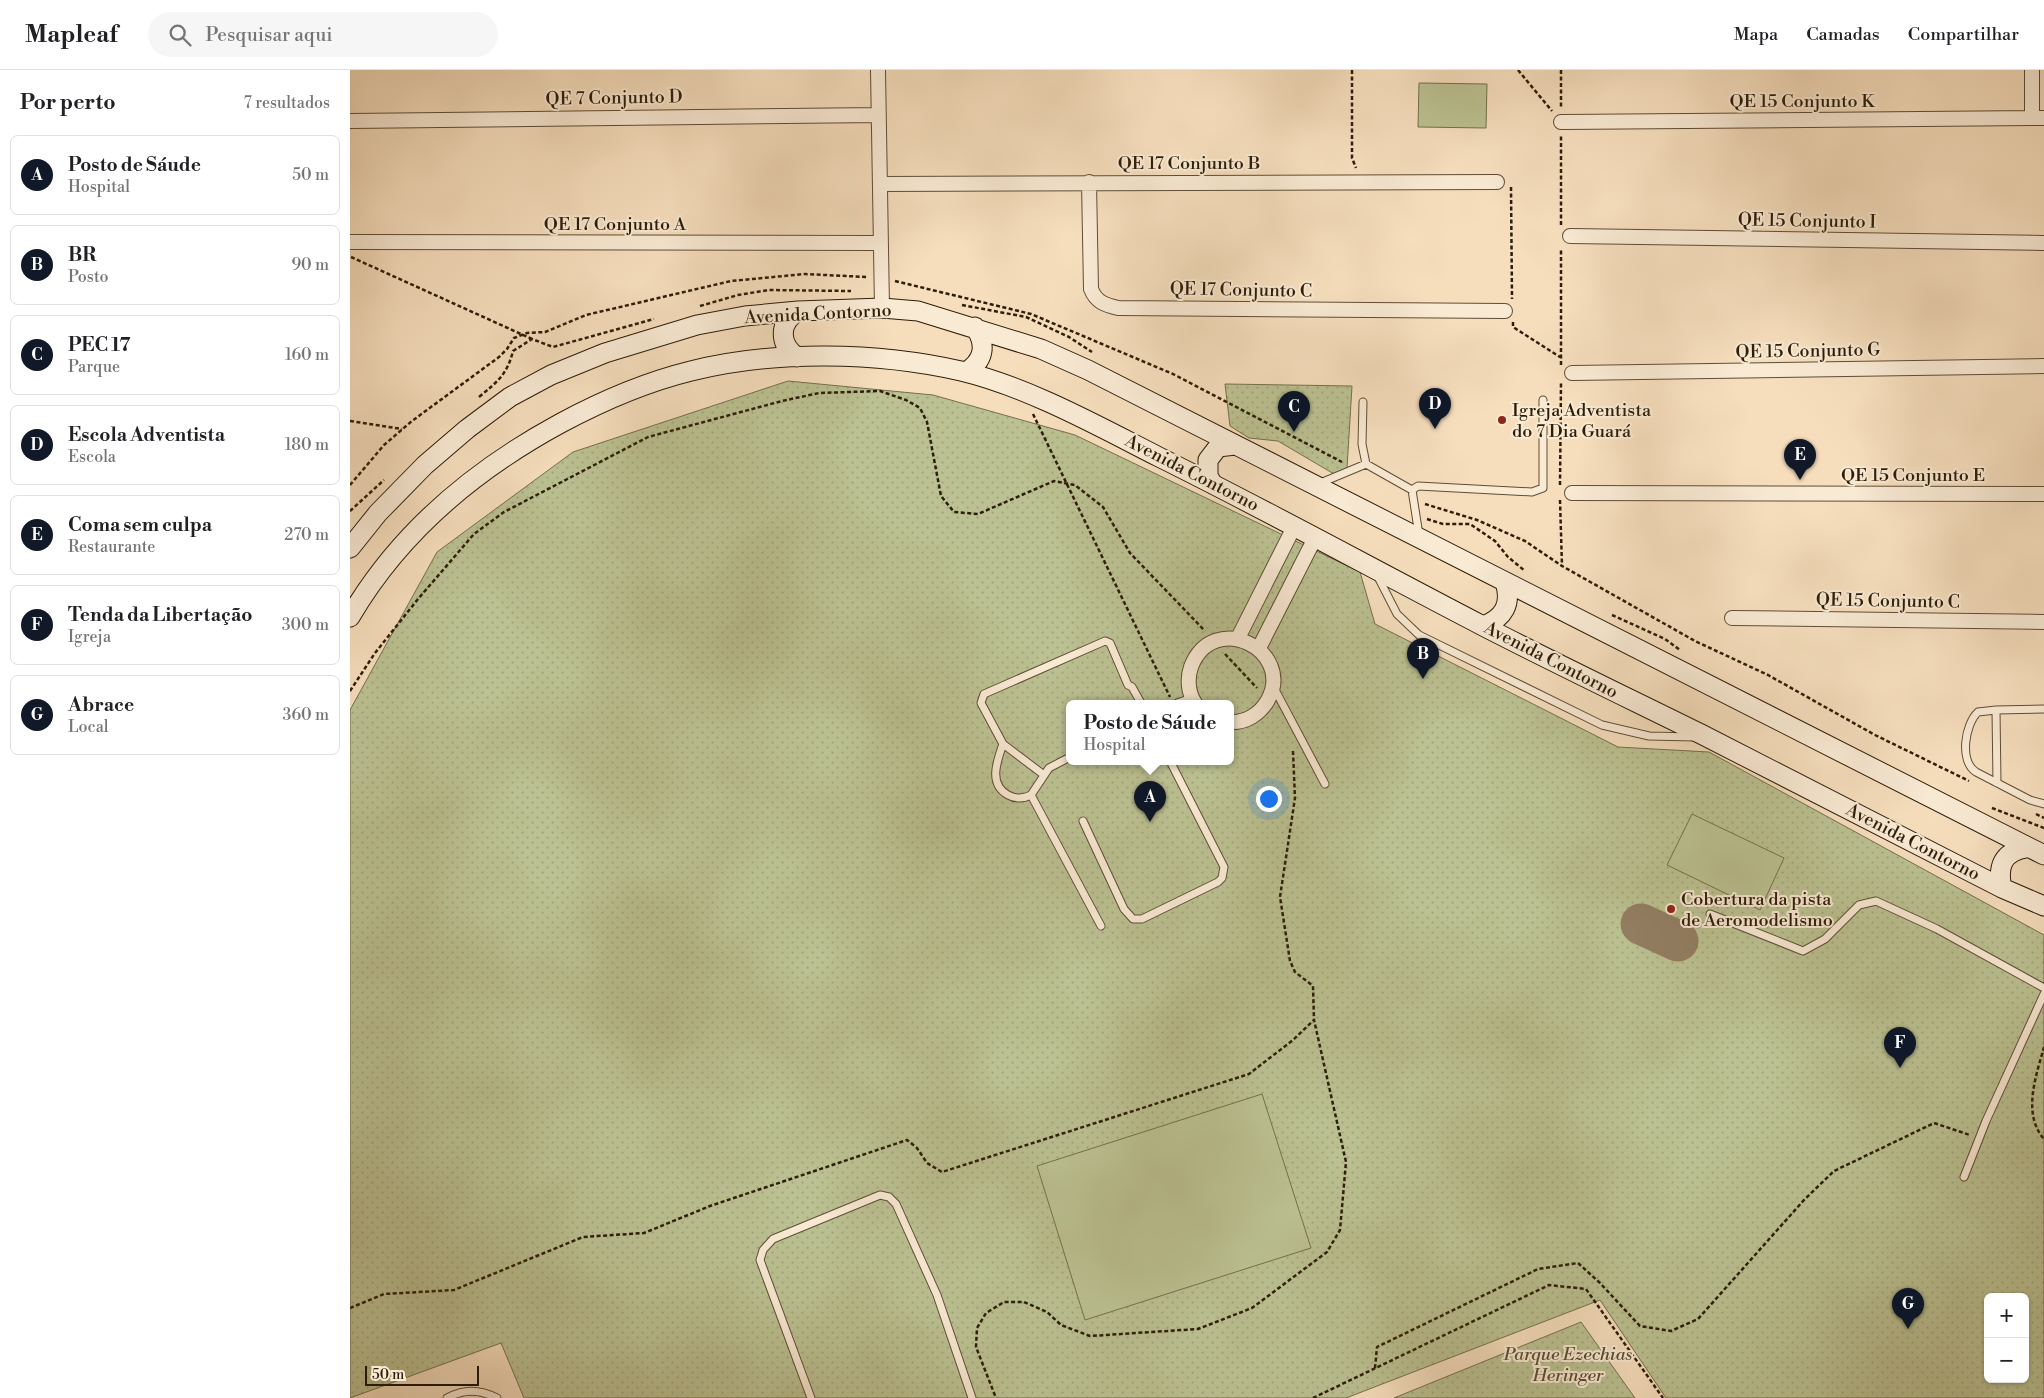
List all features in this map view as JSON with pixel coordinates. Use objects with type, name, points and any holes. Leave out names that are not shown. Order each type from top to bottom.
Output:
[{"type":"main road","name":"Avenida Contorno","points":[[350,548],[378,513],[425,465],[468,429],[510,397],[534,383],[605,353],[697,325],[746,316],[798,311],[882,308],[918,311],[975,327],[1041,349],[1088,370],[2026,848],[2044,855]]},
{"type":"main road","points":[[797,357],[787,348],[782,336],[785,324],[798,311]]},
{"type":"main road","points":[[966,372],[975,366],[981,357],[983,347],[981,336],[975,327]]},
{"type":"main road","name":"Avenida Contorno","points":[[350,618],[401,547],[454,493],[494,464],[543,433],[601,403],[694,370],[751,360],[797,357],[888,360],[966,372],[1079,416],[1295,525],[1483,626],[1705,736],[2002,888],[2044,906]]},
{"type":"main road","points":[[1212,483],[1208,476],[1208,460],[1218,447],[1235,445]]},
{"type":"main road","points":[[1483,626],[1498,618],[1508,604],[1509,593],[1505,582]]},
{"type":"main road","points":[[2002,888],[2000,870],[2002,861],[2010,853],[2026,848]]},
{"type":"street","points":[[878,70],[882,308]]},
{"type":"street","points":[[2032,70],[2038,118]]},
{"type":"street","name":"QE 7 Conjunto D","points":[[350,121],[878,116]]},
{"type":"street","name":"QE 15 Conjunto K","points":[[1561,122],[2038,118]]},
{"type":"street","name":"QE 17 Conjunto B","points":[[880,184],[1089,182],[1504,183]]},
{"type":"street","name":"QE 17 Conjunto C","points":[[1089,182],[1091,289],[1094,296],[1108,306],[1118,308],[1510,312]]},
{"type":"street","name":"QE 15 Conjunto I","points":[[1564,237],[2044,243]]},
{"type":"street","name":"QE 17 Conjunto A","points":[[350,242],[880,243]]},
{"type":"street","name":"QE 15 Conjunto G","points":[[1565,375],[2044,366]]},
{"type":"street","name":"QE 15 Conjunto E","points":[[1572,493],[2044,494]]},
{"type":"street","points":[[1238,638],[1295,525]]},
{"type":"street","points":[[1259,648],[1316,536]]},
{"type":"street","name":"QE 15 Conjunto C","points":[[1732,618],[2044,622]]},
{"type":"street","points":[[1194,700],[1188,685],[1192,665],[1203,648],[1214,641],[1238,638],[1259,648],[1268,660],[1272,673],[1270,693],[1261,710],[1250,718],[1234,721]]},
{"type":"lane","points":[[1412,490],[1418,486],[1539,491],[1543,488],[1544,482],[1543,400]]},
{"type":"lane","points":[[1363,402],[1362,444],[1366,464],[1412,490]]},
{"type":"lane","points":[[1316,485],[1366,464]]},
{"type":"lane","points":[[1412,490],[1420,538]]},
{"type":"lane","points":[[1372,566],[1397,614],[1418,635],[1602,725],[1649,736],[1705,736]]},
{"type":"lane","points":[[1044,775],[1003,744],[981,703],[984,694],[1105,641],[1110,643],[1128,685],[1132,687],[1139,700]]},
{"type":"lane","points":[[1270,693],[1325,784]]},
{"type":"lane","points":[[1996,710],[1997,783]]},
{"type":"lane","points":[[2044,710],[1978,712],[1971,721],[1967,734],[1967,758],[1971,769],[2030,800],[2044,804]]},
{"type":"lane","points":[[1003,744],[995,777],[999,789],[1018,798],[1031,795],[1049,768],[1066,759]]},
{"type":"lane","points":[[1083,821],[1124,909],[1133,918],[1142,919],[1218,882],[1222,878],[1224,867],[1172,765]]},
{"type":"lane","points":[[1031,795],[1101,926]]},
{"type":"lane","points":[[1710,914],[1803,951],[1825,939],[1859,905],[1876,901],[1937,929],[2044,988]]},
{"type":"lane","points":[[1964,1177],[1979,1138],[2044,994]]},
{"type":"lane","points":[[812,1398],[760,1260],[763,1250],[772,1239],[880,1195],[889,1197],[896,1204],[938,1296],[972,1398]]},
{"type":"lane","points":[[447,1398],[467,1390],[480,1391],[497,1398]]},
{"type":"path","points":[[1352,70],[1352,158],[1357,172]]},
{"type":"path","points":[[1518,70],[1561,122]]},
{"type":"path","points":[[1561,70],[1564,237],[1560,357],[1565,375],[1562,566]]},
{"type":"path","points":[[1504,183],[1510,312],[1513,328],[1560,357]]},
{"type":"path","points":[[350,256],[532,339]]},
{"type":"path","points":[[350,691],[375,654],[418,599],[474,534],[504,512],[648,437],[782,400],[818,393],[880,391],[906,400],[920,408],[927,422],[941,496],[954,512],[978,514],[1054,481],[1075,485],[1103,507],[1130,553],[1214,641],[1270,693]]},
{"type":"path","points":[[1026,394],[1030,408],[1171,700]]},
{"type":"path","points":[[350,421],[402,429]]},
{"type":"path","points":[[996,1398],[976,1347],[977,1328],[986,1313],[1004,1302],[1024,1302],[1047,1312],[1061,1325],[1090,1336],[1198,1329],[1252,1308],[1327,1252],[1340,1230],[1346,1162],[1314,1020],[1313,986],[1295,972],[1290,961],[1280,897],[1295,798],[1295,754],[1291,746]]},
{"type":"path","points":[[350,1308],[384,1294],[454,1290],[583,1237],[644,1233],[710,1206],[907,1140],[917,1148],[926,1163],[942,1172],[1249,1074],[1293,1040],[1314,1020]]},
{"type":"path","points":[[2044,1047],[2032,1092],[2036,1130],[2044,1139]]},
{"type":"path","points":[[1375,1368],[1377,1347],[1538,1269],[1578,1264],[1600,1283],[1640,1326],[1671,1331],[1698,1319],[1804,1200],[1834,1170],[1934,1123],[1979,1138]]},
{"type":"path","points":[[1314,1398],[1549,1285],[1586,1289],[1663,1398]]},
{"type":"green space","points":[[1419,83],[1487,84],[1486,128],[1418,127]]},
{"type":"green space","points":[[788,381],[933,395],[1075,435],[1360,572],[1375,624],[1618,747],[1709,752],[2044,935],[2044,1398],[1666,1398],[1600,1300],[1346,1398],[524,1398],[501,1343],[350,1398],[350,710],[437,552],[573,452]]},
{"type":"green space","points":[[1225,384],[1352,386],[1347,468],[1334,474],[1278,441],[1249,438],[1230,426]]},
{"type":"green space","points":[[1692,814],[1784,858],[1760,910],[1667,865]]},
{"type":"green space","points":[[1262,1094],[1311,1248],[1085,1320],[1037,1166]]},
{"type":"green space","name":"Parque Ezechias Heringer","points":[[1581,1322],[1635,1398],[1394,1398]]},
{"type":"taxiway","points":[[1641,924],[1678,941]]},
{"type":"place","name":"Igreja Adventista do 7 Dia Guará","points":[[1502,420]]},
{"type":"place","name":"Escola Adventista","points":[[1435,429]]},
{"type":"place","name":"PEC 17","points":[[1294,432]]},
{"type":"place","name":"Coma sem culpa","points":[[1800,480]]},
{"type":"place","name":"BR","points":[[1423,679]]},
{"type":"place","name":"Posto de Sáude","points":[[1150,822]]},
{"type":"place","name":"Cobertura da pista de Aeromodelismo","points":[[1671,909]]},
{"type":"place","name":"Tenda da Libertação","points":[[1900,1068]]},
{"type":"place","name":"Abrace","points":[[1908,1329]]}]
